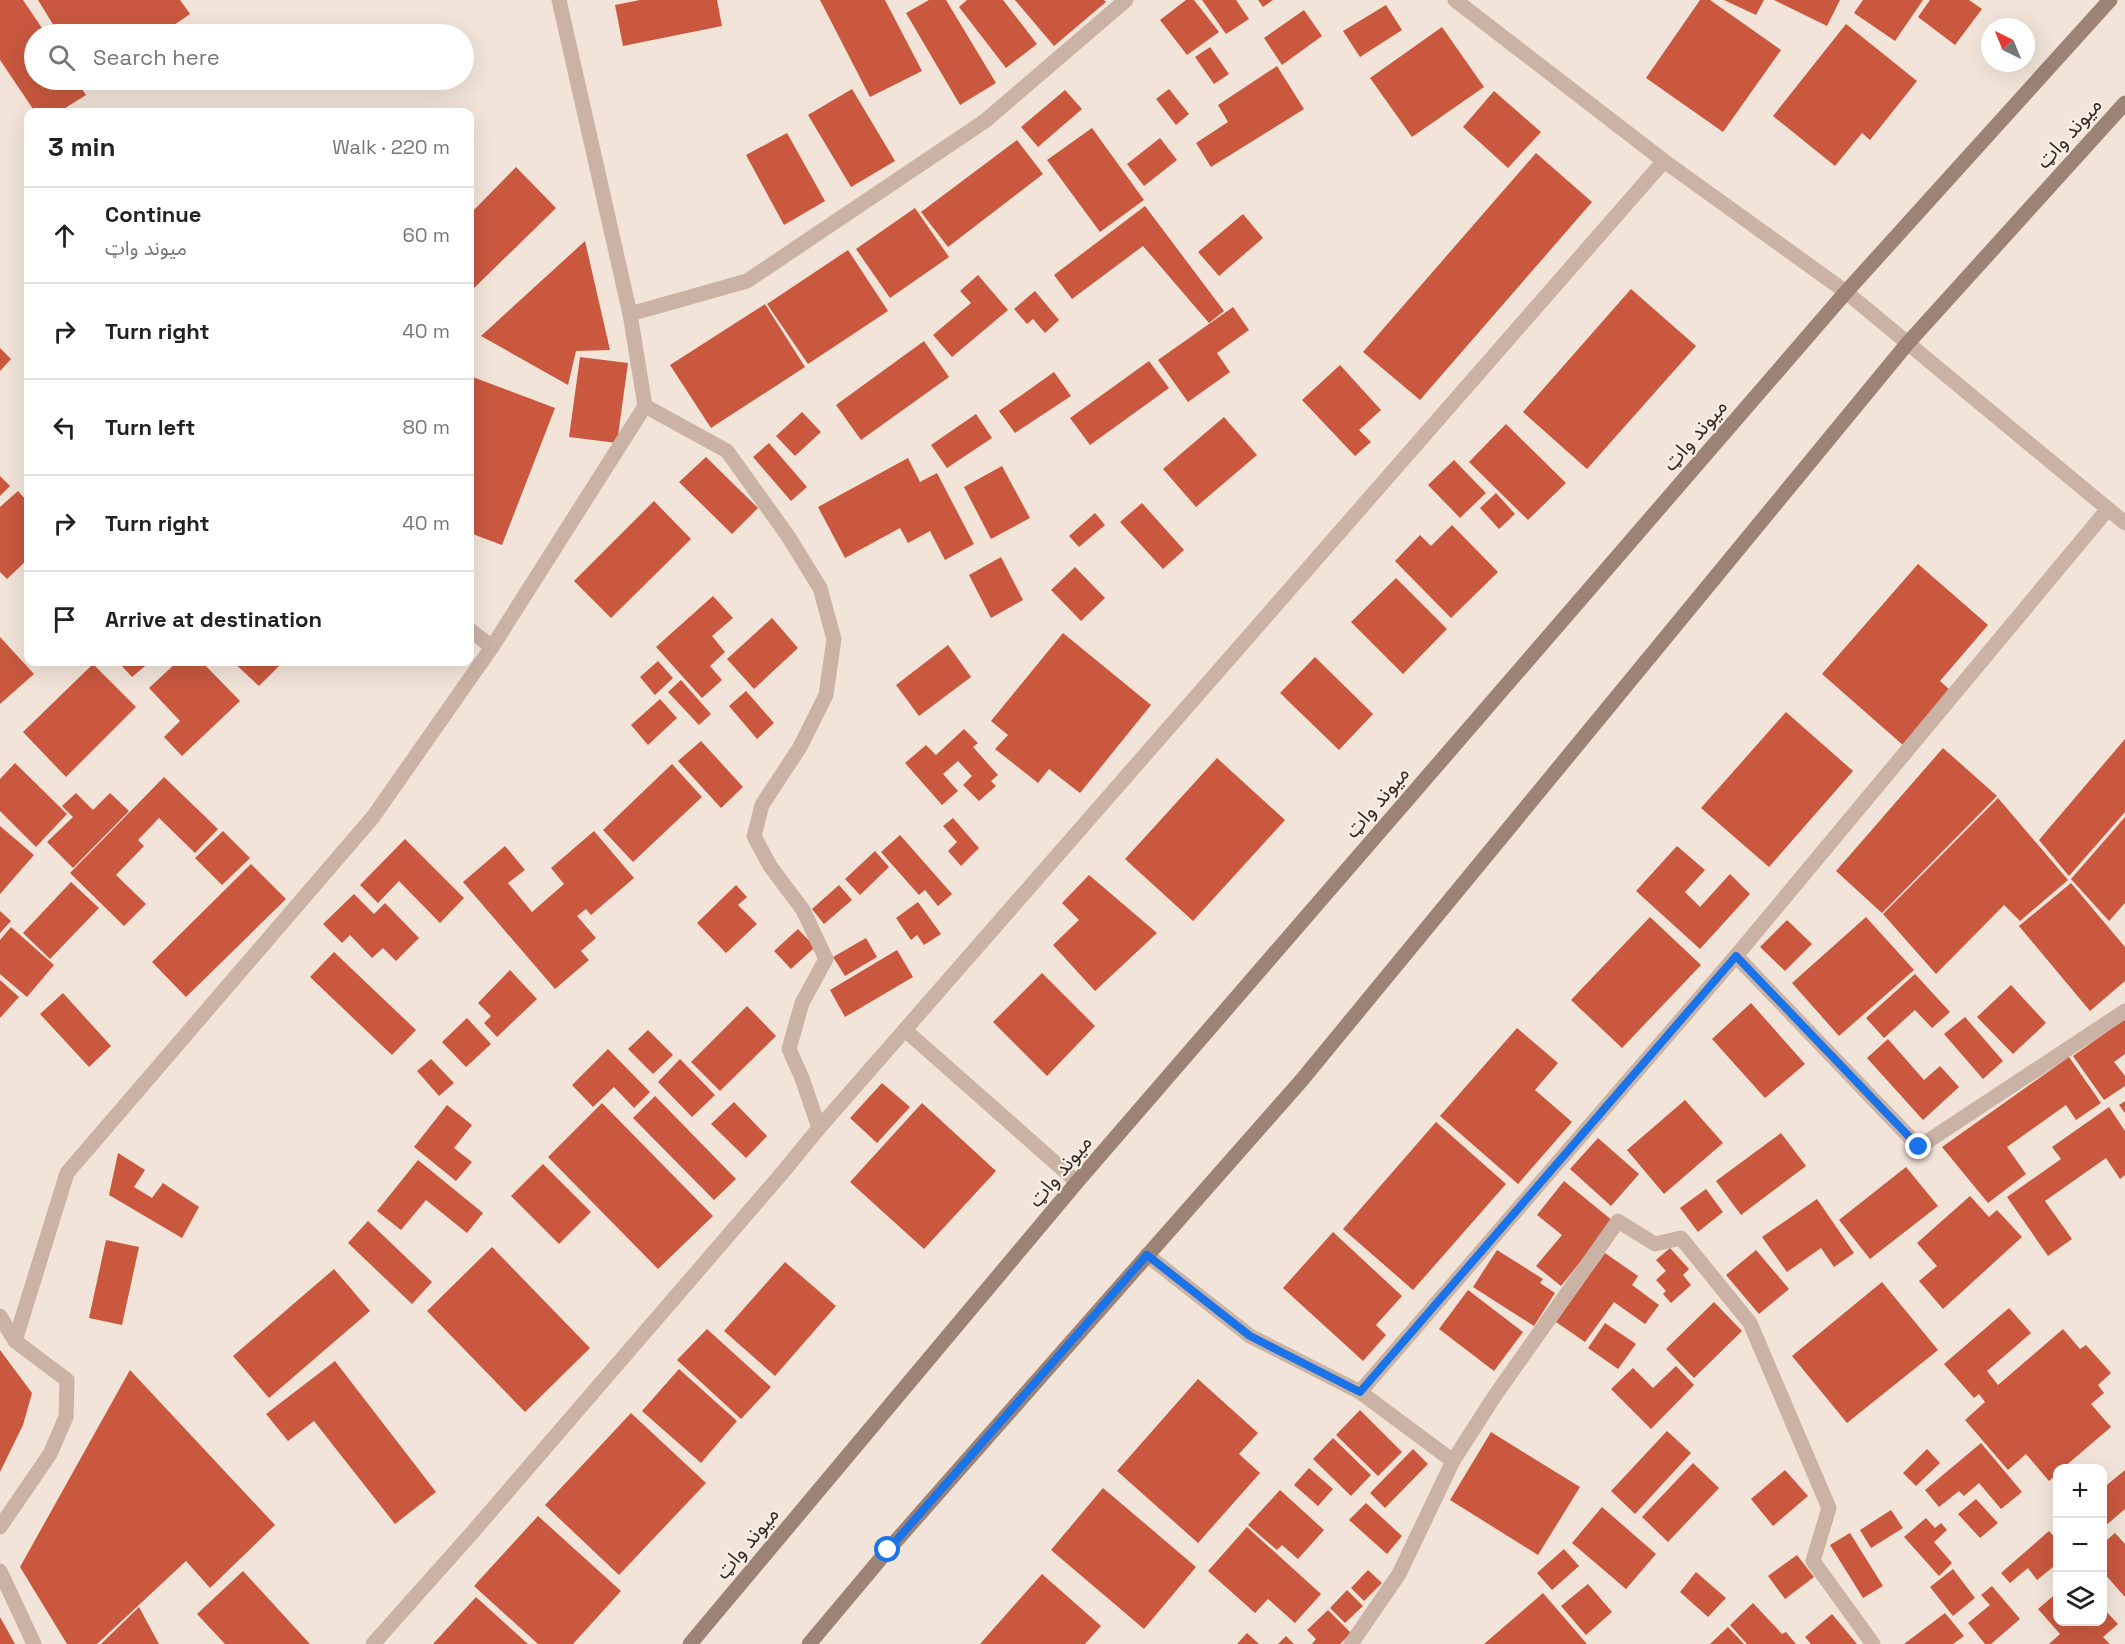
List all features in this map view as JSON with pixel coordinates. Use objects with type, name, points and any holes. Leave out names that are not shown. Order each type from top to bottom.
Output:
[{"type":"main road","name":"میوند واټ","points":[[690,1644],[1077,1182],[1846,292],[2110,0]]},
{"type":"main road","name":"میوند واټ","points":[[809,1644],[1147,1255],[1301,1082],[1907,344],[2125,103]]},
{"type":"street","points":[[15,1341],[67,1173],[373,817],[492,647],[645,406],[630,314],[559,0]]},
{"type":"street","points":[[630,314],[747,281],[985,121],[1126,0]]},
{"type":"street","points":[[1455,0],[1664,161],[1846,292],[2125,523]]},
{"type":"street","points":[[373,1644],[819,1128],[1664,161]]},
{"type":"street","points":[[645,406],[727,451],[788,536],[820,588],[834,639],[826,695],[800,747],[762,805],[754,836],[770,866],[803,910],[826,959],[802,1003],[789,1049],[802,1078],[819,1128]]},
{"type":"street","points":[[1360,1392],[1736,956],[2108,509]]},
{"type":"street","points":[[474,633],[492,647]]},
{"type":"street","points":[[1736,956],[1919,1147],[2125,1011]]},
{"type":"street","points":[[905,1030],[1077,1182]]},
{"type":"street","points":[[1352,1644],[1399,1574],[1453,1461],[1494,1397],[1618,1221],[1655,1244],[1681,1238],[1750,1323],[1829,1508],[1813,1561],[1873,1644]]},
{"type":"street","points":[[1147,1255],[1250,1336],[1360,1392],[1453,1461]]},
{"type":"street","points":[[0,1316],[15,1341],[67,1380],[66,1417],[50,1454],[0,1527]]},
{"type":"street","points":[[0,1571],[34,1644]]},
{"type":"building","points":[[0,0],[23,0],[39,24],[24,24],[24,90],[83,90],[86,95],[65,108],[32,108],[0,60]]},
{"type":"building","points":[[38,0],[180,0],[190,14],[176,24],[53,24]]},
{"type":"building","points":[[640,0],[717,0],[722,26],[623,46],[615,5]]},
{"type":"building","points":[[820,0],[885,0],[922,71],[870,97]]},
{"type":"building","points":[[929,0],[946,0],[996,83],[960,105],[906,13]]},
{"type":"building","points":[[967,0],[1003,0],[1037,44],[1006,68],[959,7]]},
{"type":"building","points":[[1015,0],[1104,0],[1106,2],[1054,46]]},
{"type":"building","points":[[1186,0],[1194,0],[1219,32],[1187,55],[1160,20]]},
{"type":"building","points":[[1202,0],[1236,0],[1249,19],[1226,34]]},
{"type":"building","points":[[1258,0],[1273,0],[1263,7]]},
{"type":"building","points":[[1700,0],[1710,0],[1781,50],[1723,132],[1646,78]]},
{"type":"building","points":[[1724,0],[1764,0],[1756,15]]},
{"type":"building","points":[[1774,0],[1840,0],[1827,26]]},
{"type":"building","points":[[1863,0],[1923,0],[1895,41],[1854,13]]},
{"type":"building","points":[[1930,0],[1969,0],[1982,9],[1955,45],[1918,17]]},
{"type":"building","points":[[1386,5],[1402,30],[1360,57],[1343,31]]},
{"type":"building","points":[[1304,10],[1322,36],[1282,65],[1264,38]]},
{"type":"building","points":[[1846,24],[1917,81],[1870,140],[1862,133],[1835,166],[1773,116]]},
{"type":"building","points":[[1442,27],[1484,87],[1412,137],[1370,78]]},
{"type":"building","points":[[1210,47],[1229,74],[1214,84],[1195,57]]},
{"type":"building","points":[[1277,66],[1304,109],[1211,167],[1196,143],[1228,122],[1218,105]]},
{"type":"building","points":[[852,89],[895,161],[851,187],[808,115]]},
{"type":"building","points":[[1169,89],[1189,114],[1176,125],[1156,99]]},
{"type":"building","points":[[1065,90],[1082,109],[1038,147],[1021,127]]},
{"type":"building","points":[[1494,91],[1541,132],[1508,168],[1463,127]]},
{"type":"building","points":[[1092,128],[1144,200],[1100,232],[1047,160]]},
{"type":"building","points":[[787,133],[825,201],[784,225],[746,155]]},
{"type":"building","points":[[1160,138],[1177,160],[1144,186],[1127,164]]},
{"type":"building","points":[[1017,140],[1043,174],[948,247],[921,212]]},
{"type":"building","points":[[1536,153],[1592,202],[1420,400],[1363,352]]},
{"type":"building","points":[[516,167],[556,208],[474,288],[474,210]]},
{"type":"building","points":[[1145,206],[1224,311],[1209,323],[1143,246],[1072,299],[1054,275]]},
{"type":"building","points":[[915,208],[949,257],[890,298],[856,249]]},
{"type":"building","points":[[1243,214],[1263,238],[1219,276],[1198,252]]},
{"type":"building","points":[[585,241],[610,350],[576,351],[568,385],[481,336]]},
{"type":"building","points":[[848,250],[888,311],[808,364],[767,304]]},
{"type":"building","points":[[978,275],[1008,310],[952,357],[933,335],[971,303],[960,291]]},
{"type":"building","points":[[1631,289],[1696,346],[1587,469],[1523,412]]},
{"type":"building","points":[[1035,291],[1059,320],[1045,333],[1033,319],[1027,324],[1014,309]]},
{"type":"building","points":[[765,304],[805,367],[711,428],[670,365]]},
{"type":"building","points":[[1233,307],[1249,330],[1217,353],[1230,372],[1188,402],[1158,360]]},
{"type":"building","points":[[924,341],[949,377],[861,440],[836,405]]},
{"type":"building","points":[[0,348],[11,359],[0,371]]},
{"type":"building","points":[[580,357],[628,363],[617,443],[569,437]]},
{"type":"building","points":[[1149,361],[1169,388],[1090,445],[1070,418]]},
{"type":"building","points":[[1340,365],[1381,410],[1359,430],[1371,442],[1355,456],[1302,400]]},
{"type":"building","points":[[1054,372],[1071,396],[1015,433],[999,411]]},
{"type":"building","points":[[474,378],[555,408],[502,545],[474,534]]},
{"type":"building","points":[[802,412],[821,432],[795,456],[776,436]]},
{"type":"building","points":[[976,414],[992,438],[947,468],[931,445]]},
{"type":"building","points":[[1224,417],[1257,455],[1196,507],[1163,469]]},
{"type":"building","points":[[1506,424],[1566,483],[1528,520],[1469,462]]},
{"type":"building","points":[[769,443],[807,487],[791,501],[753,457]]},
{"type":"building","points":[[706,457],[758,508],[732,534],[679,482]]},
{"type":"building","points":[[908,458],[920,482],[937,473],[974,544],[945,560],[930,531],[908,543],[900,528],[845,558],[818,507]]},
{"type":"building","points":[[1454,460],[1486,493],[1460,518],[1428,485]]},
{"type":"building","points":[[1002,466],[1030,518],[991,539],[964,487]]},
{"type":"building","points":[[0,476],[10,486],[0,496]]},
{"type":"building","points":[[18,491],[24,498],[24,563],[7,579],[0,572],[0,507]]},
{"type":"building","points":[[1496,493],[1515,514],[1499,529],[1480,508]]},
{"type":"building","points":[[654,501],[691,539],[611,618],[574,581]]},
{"type":"building","points":[[1142,503],[1184,550],[1163,569],[1120,522]]},
{"type":"building","points":[[1095,513],[1105,525],[1079,547],[1069,536]]},
{"type":"building","points":[[1452,525],[1498,572],[1451,618],[1395,561],[1420,535],[1431,546]]},
{"type":"building","points":[[1001,557],[1023,600],[991,618],[969,575]]},
{"type":"building","points":[[1918,564],[1988,625],[1940,681],[1951,691],[1904,746],[1822,674]]},
{"type":"building","points":[[1075,567],[1105,598],[1081,621],[1051,590]]},
{"type":"building","points":[[1396,578],[1447,629],[1403,674],[1351,622]]},
{"type":"building","points":[[713,596],[733,618],[712,636],[725,652],[710,666],[722,680],[702,698],[656,647]]},
{"type":"building","points":[[772,618],[798,648],[754,689],[727,659]]},
{"type":"building","points":[[1063,633],[1151,705],[1080,793],[1049,769],[1038,783],[995,749],[1008,735],[991,721]]},
{"type":"building","points":[[0,637],[24,663],[24,666],[34,674],[0,704]]},
{"type":"building","points":[[948,645],[971,677],[919,716],[896,685]]},
{"type":"building","points":[[1315,657],[1373,714],[1339,750],[1280,693]]},
{"type":"building","points":[[658,661],[673,678],[655,695],[640,677]]},
{"type":"building","points":[[91,666],[95,666],[136,707],[66,777],[23,732]]},
{"type":"building","points":[[122,666],[145,666],[132,677]]},
{"type":"building","points":[[173,666],[206,666],[240,701],[182,756],[164,737],[180,721],[149,688]]},
{"type":"building","points":[[237,666],[279,666],[259,686]]},
{"type":"building","points":[[681,680],[711,714],[699,725],[668,692]]},
{"type":"building","points":[[746,691],[774,723],[757,739],[729,706]]},
{"type":"building","points":[[660,699],[677,718],[648,745],[631,725]]},
{"type":"building","points":[[1786,712],[1853,771],[1769,867],[1701,808]]},
{"type":"building","points":[[964,729],[978,743],[973,747],[998,775],[991,781],[996,786],[979,801],[963,785],[972,776],[958,761],[943,774],[958,791],[942,805],[905,763],[926,745],[936,755]]},
{"type":"building","points":[[2125,739],[2125,812],[2069,876],[2039,840]]},
{"type":"building","points":[[701,741],[743,787],[721,808],[678,761]]},
{"type":"building","points":[[1943,748],[1997,796],[1882,913],[1836,871]]},
{"type":"building","points":[[1217,758],[1285,820],[1193,921],[1125,859]]},
{"type":"building","points":[[15,763],[67,814],[36,847],[0,811],[0,779]]},
{"type":"building","points":[[672,764],[702,797],[633,862],[603,830]]},
{"type":"building","points":[[164,777],[218,829],[195,853],[159,818],[138,840],[144,846],[116,875],[146,904],[124,926],[70,873]]},
{"type":"building","points":[[76,793],[93,810],[110,793],[129,811],[73,868],[47,842],[73,817],[62,806]]},
{"type":"building","points":[[1998,798],[2068,880],[2020,921],[2004,905],[1936,974],[1883,914]]},
{"type":"building","points":[[2125,817],[2125,903],[2109,921],[2071,879]]},
{"type":"building","points":[[953,818],[979,848],[961,866],[948,851],[957,842],[943,826]]},
{"type":"building","points":[[0,826],[34,855],[0,894]]},
{"type":"building","points":[[223,831],[250,858],[222,885],[195,858]]},
{"type":"building","points":[[594,831],[634,878],[591,915],[586,909],[577,916],[596,938],[581,951],[589,960],[555,989],[463,882],[505,846],[525,870],[508,883],[532,912],[564,884],[551,868]]},
{"type":"building","points":[[900,835],[952,894],[938,906],[925,890],[919,895],[881,852]]},
{"type":"building","points":[[405,839],[464,898],[440,923],[399,881],[378,903],[360,885]]},
{"type":"building","points":[[1677,846],[1705,870],[1685,892],[1700,907],[1730,874],[1750,894],[1700,949],[1636,891]]},
{"type":"building","points":[[875,851],[889,867],[860,895],[845,879]]},
{"type":"building","points":[[251,864],[286,899],[186,997],[152,962]]},
{"type":"building","points":[[1089,875],[1157,933],[1095,991],[1053,945],[1079,920],[1062,903]]},
{"type":"building","points":[[71,882],[99,908],[50,959],[23,933]]},
{"type":"building","points":[[2071,883],[2125,947],[2125,981],[2090,1011],[2019,926]]},
{"type":"building","points":[[736,885],[747,897],[738,905],[757,924],[726,953],[697,923]]},
{"type":"building","points":[[839,885],[852,900],[824,924],[812,909]]},
{"type":"building","points":[[354,894],[374,914],[385,903],[419,938],[396,961],[383,948],[372,958],[350,935],[342,943],[323,924]]},
{"type":"building","points":[[918,902],[941,934],[924,945],[917,935],[911,940],[896,918]]},
{"type":"building","points":[[0,911],[11,921],[0,933]]},
{"type":"building","points":[[1650,917],[1701,965],[1622,1048],[1571,1000]]},
{"type":"building","points":[[1866,917],[1914,970],[1839,1036],[1792,983]]},
{"type":"building","points":[[1787,920],[1812,944],[1785,971],[1760,947]]},
{"type":"building","points":[[11,927],[54,965],[27,997],[0,974],[0,940]]},
{"type":"building","points":[[798,929],[815,947],[791,969],[774,951]]},
{"type":"building","points":[[866,938],[877,957],[845,976],[833,957]]},
{"type":"building","points":[[897,950],[913,977],[845,1017],[830,990]]},
{"type":"building","points":[[334,952],[416,1030],[392,1055],[310,977]]},
{"type":"building","points":[[510,970],[537,999],[497,1037],[484,1023],[491,1016],[478,1003]]},
{"type":"building","points":[[1042,973],[1095,1026],[1047,1076],[993,1022]]},
{"type":"building","points":[[1915,974],[1950,1012],[1932,1028],[1915,1010],[1884,1038],[1866,1018]]},
{"type":"building","points":[[0,980],[19,997],[0,1018]]},
{"type":"building","points":[[2011,985],[2046,1023],[2013,1054],[1977,1017]]},
{"type":"building","points":[[63,993],[111,1046],[89,1067],[40,1014]]},
{"type":"building","points":[[1751,1003],[1805,1064],[1765,1098],[1712,1039]]},
{"type":"building","points":[[747,1006],[776,1036],[720,1091],[691,1062]]},
{"type":"building","points":[[1965,1017],[2003,1061],[1983,1079],[1944,1034]]},
{"type":"building","points":[[467,1018],[491,1044],[466,1067],[442,1042]]},
{"type":"building","points":[[2125,1019],[2125,1054],[2114,1062],[2125,1076],[2125,1086],[2104,1100],[2073,1056]]},
{"type":"building","points":[[1517,1028],[1558,1063],[1535,1090],[1572,1122],[1518,1184],[1440,1116]]},
{"type":"building","points":[[648,1030],[673,1055],[653,1074],[628,1049]]},
{"type":"building","points":[[1888,1039],[1924,1080],[1940,1066],[1959,1087],[1923,1120],[1867,1058]]},
{"type":"building","points":[[608,1049],[650,1092],[634,1108],[614,1087],[593,1107],[572,1085]]},
{"type":"building","points":[[2069,1057],[2101,1103],[2076,1120],[2066,1105],[2007,1147],[2026,1174],[1988,1203],[1942,1147]]},
{"type":"building","points":[[431,1059],[454,1083],[439,1096],[417,1071]]},
{"type":"building","points":[[680,1059],[715,1095],[692,1117],[658,1082]]},
{"type":"building","points":[[882,1083],[910,1107],[877,1143],[850,1118]]},
{"type":"building","points":[[655,1096],[736,1179],[714,1200],[633,1118]]},
{"type":"building","points":[[1685,1100],[1723,1143],[1664,1194],[1627,1150]]},
{"type":"building","points":[[2125,1101],[2125,1113],[2119,1105]]},
{"type":"building","points":[[734,1102],[767,1136],[746,1158],[711,1124]]},
{"type":"building","points":[[602,1103],[713,1216],[658,1269],[548,1157]]},
{"type":"building","points":[[922,1103],[996,1171],[924,1249],[850,1182]]},
{"type":"building","points":[[447,1105],[472,1125],[454,1148],[472,1162],[456,1181],[414,1147]]},
{"type":"building","points":[[2109,1107],[2125,1131],[2125,1175],[2120,1179],[2106,1158],[2045,1201],[2072,1239],[2048,1256],[2007,1197],[2061,1159],[2052,1147]]},
{"type":"building","points":[[1436,1122],[1506,1184],[1413,1290],[1343,1229]]},
{"type":"building","points":[[1781,1133],[1806,1166],[1741,1215],[1716,1181]]},
{"type":"building","points":[[1598,1138],[1639,1174],[1611,1206],[1570,1169]]},
{"type":"building","points":[[118,1153],[145,1170],[134,1187],[152,1198],[163,1183],[199,1207],[182,1238],[109,1195]]},
{"type":"building","points":[[418,1160],[483,1213],[467,1233],[426,1200],[401,1230],[377,1211]]},
{"type":"building","points":[[543,1164],[591,1212],[559,1244],[511,1196]]},
{"type":"building","points":[[1906,1167],[1938,1206],[1870,1259],[1839,1220]]},
{"type":"building","points":[[1564,1181],[1613,1221],[1561,1286],[1536,1266],[1562,1235],[1537,1215]]},
{"type":"building","points":[[1706,1189],[1723,1212],[1698,1232],[1680,1208]]},
{"type":"building","points":[[1970,1196],[1989,1217],[1997,1210],[2022,1237],[1943,1309],[1919,1281],[1937,1266],[1917,1243]]},
{"type":"building","points":[[1817,1199],[1854,1253],[1834,1267],[1821,1248],[1787,1272],[1762,1237]]},
{"type":"building","points":[[368,1221],[432,1282],[412,1304],[348,1243]]},
{"type":"building","points":[[1333,1232],[1402,1296],[1376,1325],[1386,1335],[1363,1361],[1283,1288]]},
{"type":"building","points":[[106,1240],[139,1247],[122,1325],[89,1318]]},
{"type":"building","points":[[492,1247],[590,1348],[525,1412],[427,1311]]},
{"type":"building","points":[[1670,1248],[1689,1269],[1683,1275],[1691,1285],[1671,1303],[1663,1294],[1666,1291],[1656,1280],[1666,1271],[1656,1260]]},
{"type":"building","points":[[1497,1250],[1543,1279],[1540,1283],[1555,1293],[1534,1326],[1473,1287]]},
{"type":"building","points":[[1756,1250],[1789,1289],[1759,1314],[1726,1275]]},
{"type":"building","points":[[1605,1253],[1638,1276],[1632,1285],[1659,1305],[1645,1324],[1614,1302],[1585,1342],[1556,1322]]},
{"type":"building","points":[[785,1262],[836,1306],[775,1376],[724,1331]]},
{"type":"building","points":[[334,1269],[370,1311],[269,1398],[233,1356]]},
{"type":"building","points":[[1882,1282],[1938,1350],[1847,1423],[1792,1356]]},
{"type":"building","points":[[1468,1290],[1523,1332],[1494,1371],[1439,1329]]},
{"type":"building","points":[[1714,1302],[1742,1331],[1694,1378],[1666,1349]]},
{"type":"building","points":[[2009,1308],[2031,1333],[1987,1371],[1998,1385],[2063,1329],[2080,1349],[2086,1345],[2111,1373],[2098,1385],[2104,1393],[2091,1404],[2111,1427],[2068,1464],[2053,1464],[2053,1477],[2049,1481],[2026,1454],[2008,1470],[1965,1420],[1985,1402],[1979,1394],[1974,1398],[1944,1364]]},
{"type":"building","points":[[1605,1323],[1636,1344],[1618,1369],[1588,1348]]},
{"type":"building","points":[[707,1329],[771,1387],[741,1419],[677,1360]]},
{"type":"building","points":[[0,1350],[32,1393],[23,1425],[0,1472]]},
{"type":"building","points":[[335,1361],[436,1492],[395,1524],[314,1421],[288,1441],[266,1414]]},
{"type":"building","points":[[1676,1366],[1694,1385],[1651,1429],[1611,1389],[1633,1368],[1653,1388]]},
{"type":"building","points":[[679,1369],[737,1421],[701,1463],[642,1411]]},
{"type":"building","points":[[130,1370],[275,1525],[210,1588],[186,1561],[97,1644],[67,1644],[20,1567]]},
{"type":"building","points":[[1198,1379],[1258,1433],[1239,1454],[1260,1473],[1198,1543],[1117,1471]]},
{"type":"building","points":[[1360,1410],[1402,1452],[1378,1476],[1336,1435]]},
{"type":"building","points":[[631,1413],[706,1483],[619,1575],[545,1505]]},
{"type":"building","points":[[1667,1431],[1691,1453],[1635,1514],[1611,1491]]},
{"type":"building","points":[[1491,1432],[1580,1487],[1538,1555],[1450,1500]]},
{"type":"building","points":[[1333,1438],[1371,1475],[1351,1496],[1313,1459]]},
{"type":"building","points":[[1981,1443],[2022,1492],[2001,1509],[1979,1483],[1964,1496],[1959,1491],[1939,1507],[1925,1490]]},
{"type":"building","points":[[1413,1449],[1428,1464],[1385,1508],[1370,1493]]},
{"type":"building","points":[[1927,1449],[1940,1463],[1916,1486],[1903,1473]]},
{"type":"building","points":[[1693,1463],[1719,1488],[1668,1542],[1642,1517]]},
{"type":"building","points":[[1309,1468],[1333,1489],[1318,1506],[1294,1485]]},
{"type":"building","points":[[1785,1470],[1808,1496],[1773,1526],[1751,1499]]},
{"type":"building","points":[[2125,1470],[2125,1509],[2107,1524],[2107,1518],[2107,1485]]},
{"type":"building","points":[[1103,1488],[1196,1567],[1144,1629],[1051,1550]]},
{"type":"building","points":[[1280,1490],[1324,1530],[1298,1559],[1282,1545],[1277,1550],[1248,1525]]},
{"type":"building","points":[[1976,1499],[1998,1523],[1980,1538],[1958,1514]]},
{"type":"building","points":[[1366,1503],[1402,1536],[1387,1554],[1349,1520]]},
{"type":"building","points":[[1602,1507],[1656,1554],[1626,1589],[1572,1543]]},
{"type":"building","points":[[1891,1510],[1903,1528],[1871,1548],[1860,1530]]},
{"type":"building","points":[[538,1516],[621,1591],[573,1644],[538,1644],[474,1586]]},
{"type":"building","points":[[1926,1518],[1935,1528],[1941,1523],[1947,1530],[1934,1542],[1952,1563],[1939,1576],[1904,1537]]},
{"type":"building","points":[[1247,1527],[1321,1594],[1295,1623],[1268,1599],[1255,1613],[1208,1571]]},
{"type":"building","points":[[2049,1531],[2053,1535],[2053,1567],[2037,1580],[2028,1568],[2010,1583],[2001,1573]]},
{"type":"building","points":[[1850,1533],[1883,1586],[1863,1598],[1830,1545]]},
{"type":"building","points":[[2115,1533],[2125,1544],[2125,1597],[2107,1577],[2107,1540]]},
{"type":"building","points":[[1564,1549],[1579,1566],[1552,1590],[1537,1573]]},
{"type":"building","points":[[1797,1555],[1814,1577],[1785,1599],[1768,1576]]},
{"type":"building","points":[[1953,1569],[1975,1598],[1953,1616],[1930,1587]]},
{"type":"building","points":[[1368,1570],[1382,1583],[1364,1601],[1351,1588]]},
{"type":"building","points":[[243,1571],[310,1644],[225,1644],[197,1614]]},
{"type":"building","points":[[1696,1572],[1726,1598],[1708,1617],[1680,1592]]},
{"type":"building","points":[[1042,1574],[1101,1626],[1085,1644],[980,1644]]},
{"type":"building","points":[[1588,1584],[1612,1612],[1586,1635],[1561,1606]]},
{"type":"building","points":[[1992,1586],[2020,1619],[1991,1644],[1985,1644],[1968,1623],[1990,1605],[1981,1595]]},
{"type":"building","points":[[1347,1590],[1363,1606],[1345,1623],[1330,1608]]},
{"type":"building","points":[[1543,1593],[1587,1644],[1484,1644]]},
{"type":"building","points":[[2053,1596],[2053,1626],[2107,1626],[2107,1612],[2118,1624],[2103,1637],[2110,1644],[2049,1644],[2060,1634],[2038,1609]]},
{"type":"building","points":[[476,1597],[528,1644],[433,1644]]},
{"type":"building","points":[[1753,1603],[1782,1634],[1786,1632],[1796,1644],[1747,1644],[1730,1625]]},
{"type":"building","points":[[139,1607],[159,1644],[101,1644]]},
{"type":"building","points":[[1328,1610],[1351,1633],[1340,1644],[1312,1644],[1316,1639],[1307,1630]]},
{"type":"building","points":[[1945,1613],[1964,1636],[1953,1644],[1904,1644]]},
{"type":"building","points":[[1832,1614],[1857,1644],[1811,1644],[1805,1637]]},
{"type":"building","points":[[0,1617],[15,1644],[0,1644]]},
{"type":"building","points":[[1728,1627],[1744,1644],[1710,1644]]},
{"type":"building","points":[[1247,1633],[1259,1644],[1237,1644]]},
{"type":"building","points":[[1286,1636],[1294,1644],[1278,1644]]},
{"type":"route","points":[[888,1550],[1147,1255],[1250,1336],[1360,1392],[1736,956],[1919,1147]]}]
